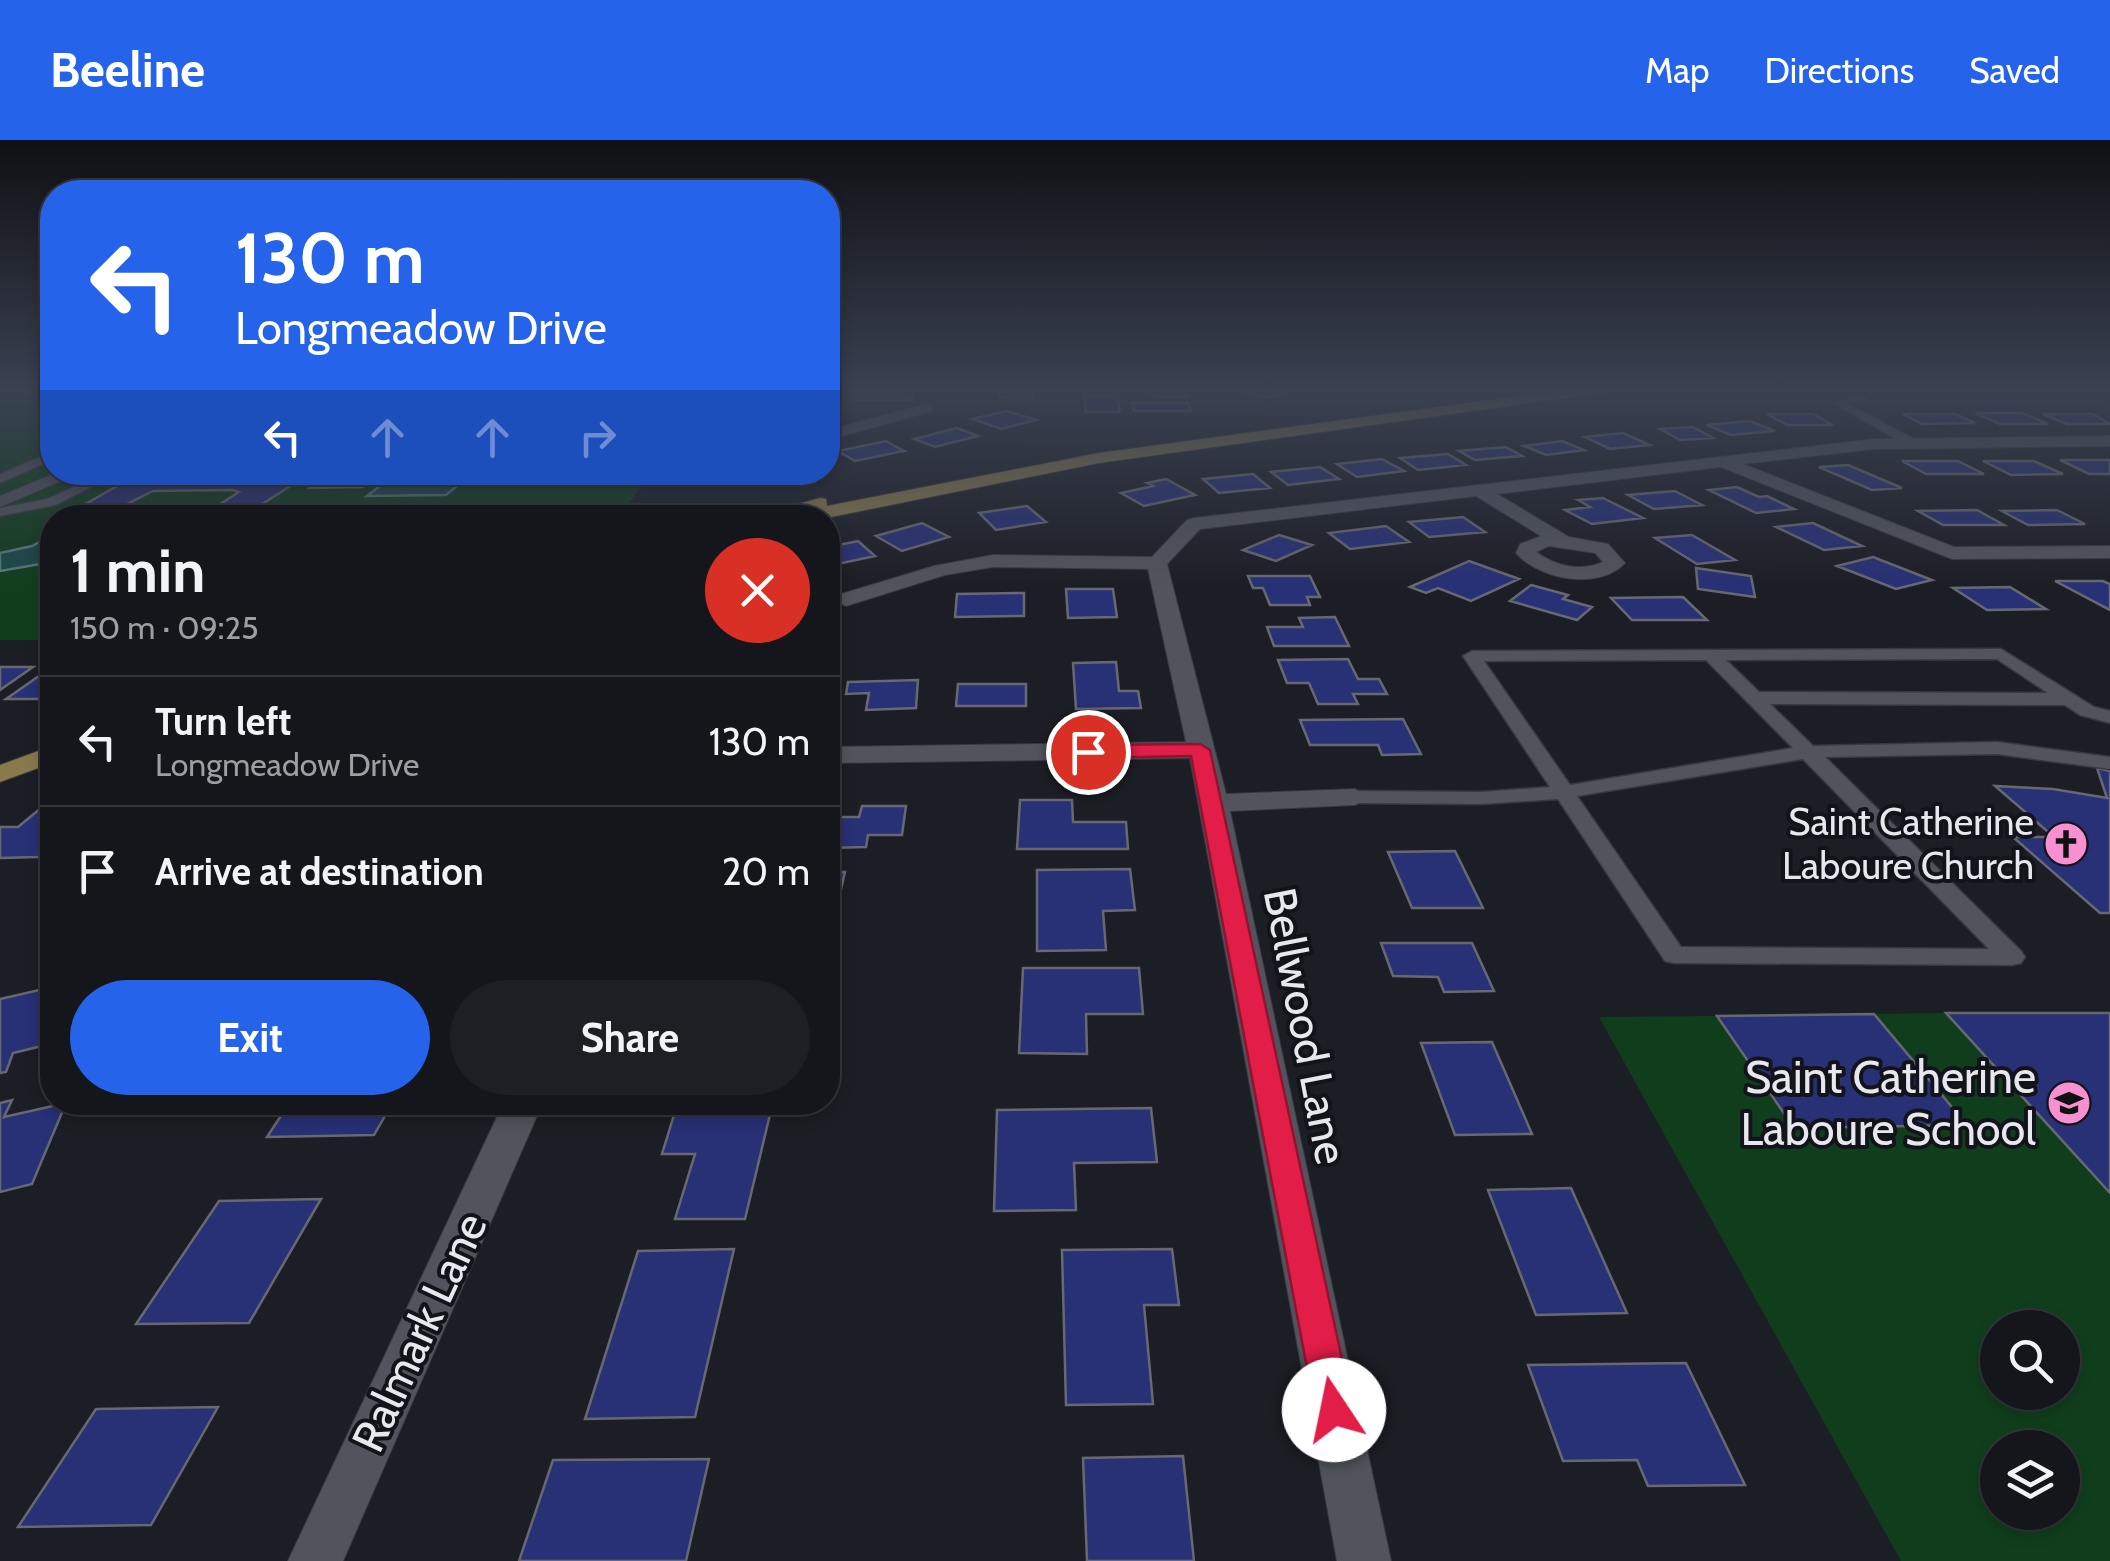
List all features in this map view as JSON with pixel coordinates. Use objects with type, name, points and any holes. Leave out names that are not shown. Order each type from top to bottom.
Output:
[{"type":"main road","points":[[814,505],[1063,455]]},
{"type":"main road","points":[[840,509],[956,483],[1118,455]]},
{"type":"main road","points":[[0,756],[40,741]]},
{"type":"main road","points":[[0,774],[40,759]]},
{"type":"street","points":[[846,600],[941,570],[993,560],[1157,563],[1194,524],[1771,455]]},
{"type":"street","points":[[1718,460],[1952,553],[2110,553]]},
{"type":"street","points":[[0,502],[42,485]]},
{"type":"street","points":[[1475,488],[1561,540]]},
{"type":"street","name":"Bellwood Lane","points":[[1157,563],[1214,803],[1364,1561]]},
{"type":"street","points":[[840,755],[1200,750]]},
{"type":"street","points":[[1214,803],[1355,798]]},
{"type":"street","name":"Ralmark Lane","points":[[315,1561],[518,1115]]},
{"type":"lane","points":[[0,479],[40,461]]},
{"type":"lane","points":[[0,512],[51,502],[87,485]]},
{"type":"lane","points":[[1712,655],[2012,957],[1674,955],[1472,656],[1712,655],[2001,654],[2087,710],[2110,718]]},
{"type":"lane","points":[[1754,698],[2070,699]]},
{"type":"lane","points":[[1355,798],[1481,798],[1564,792],[1808,752],[1994,744],[2064,752],[2110,763]]},
{"type":"green space","points":[[0,455],[40,455],[40,485],[643,485],[627,505],[40,505],[40,640],[0,640]]},
{"type":"green space","points":[[1946,1013],[2110,1193],[2110,1561],[1901,1561],[1599,1017],[1717,1016],[1794,1128],[1966,1125],[1874,1014]]},
{"type":"shaded area","points":[[381,485],[458,485],[446,495],[367,496]]},
{"type":"shaded area","points":[[40,542],[40,564],[0,571],[0,553]]},
{"type":"building","points":[[845,455],[883,455],[855,461]]},
{"type":"building","points":[[1450,455],[1466,465],[1418,470],[1400,458]]},
{"type":"building","points":[[1467,455],[1522,456],[1475,460]]},
{"type":"building","points":[[1382,459],[1404,471],[1357,477],[1337,464]]},
{"type":"building","points":[[2060,460],[2110,460],[2110,474],[2089,474]]},
{"type":"building","points":[[1902,461],[1958,461],[1984,474],[1926,474]]},
{"type":"building","points":[[1983,461],[2034,461],[2063,474],[2011,475]]},
{"type":"building","points":[[1848,465],[1902,488],[1872,490],[1819,467]]},
{"type":"building","points":[[1320,467],[1339,479],[1288,485],[1271,472]]},
{"type":"building","points":[[1253,474],[1270,488],[1219,493],[1203,479]]},
{"type":"building","points":[[1166,479],[1195,495],[1144,506],[1121,493],[1153,486],[1147,483]]},
{"type":"building","points":[[119,485],[292,485],[261,505],[219,505],[239,492],[232,490],[153,491],[125,505],[84,505]]},
{"type":"building","points":[[314,485],[366,485],[363,487],[310,488]]},
{"type":"building","points":[[1737,487],[1794,509],[1756,513],[1709,490]]},
{"type":"building","points":[[1675,491],[1702,505],[1654,509],[1628,495]]},
{"type":"building","points":[[1603,498],[1643,518],[1592,524],[1565,510],[1590,507],[1578,500]]},
{"type":"building","points":[[1027,506],[1046,522],[996,530],[979,513]]},
{"type":"building","points":[[1977,510],[2004,525],[1943,525],[1918,511]]},
{"type":"building","points":[[2057,510],[2085,524],[2028,525],[2002,511]]},
{"type":"building","points":[[1463,517],[1485,532],[1429,537],[1409,522]]},
{"type":"building","points":[[922,523],[949,537],[902,551],[876,536]]},
{"type":"building","points":[[1813,523],[1862,546],[1824,550],[1776,527]]},
{"type":"building","points":[[1386,526],[1409,542],[1350,549],[1329,533]]},
{"type":"building","points":[[1279,535],[1312,545],[1276,561],[1243,550]]},
{"type":"building","points":[[1692,535],[1735,560],[1697,564],[1655,538]]},
{"type":"building","points":[[858,541],[875,556],[840,563],[840,545]]},
{"type":"building","points":[[1873,557],[1932,580],[1896,589],[1837,566]]},
{"type":"building","points":[[1469,561],[1519,579],[1471,601],[1438,588],[1426,593],[1410,587]]},
{"type":"building","points":[[1696,568],[1751,576],[1755,597],[1698,589]]},
{"type":"building","points":[[1248,576],[1310,576],[1320,597],[1307,597],[1310,605],[1270,605],[1263,588],[1253,588]]},
{"type":"building","points":[[2055,581],[2110,584],[2110,610]]},
{"type":"building","points":[[1531,585],[1568,595],[1563,599],[1592,607],[1577,620],[1510,601]]},
{"type":"building","points":[[2010,587],[2046,609],[1987,610],[1953,588]]},
{"type":"building","points":[[1066,589],[1113,589],[1117,617],[1068,618]]},
{"type":"building","points":[[1024,593],[1024,616],[955,617],[957,594]]},
{"type":"building","points":[[1683,597],[1707,620],[1632,620],[1611,598]]},
{"type":"building","points":[[1335,617],[1349,646],[1274,646],[1267,627],[1303,627],[1299,618]]},
{"type":"building","points":[[1348,659],[1358,679],[1379,679],[1387,694],[1353,694],[1358,704],[1318,704],[1309,683],[1287,683],[1278,660]]},
{"type":"building","points":[[1116,662],[1119,691],[1138,691],[1141,708],[1076,709],[1073,663]]},
{"type":"building","points":[[0,667],[33,667],[0,690]]},
{"type":"building","points":[[40,675],[40,699],[6,699]]},
{"type":"building","points":[[918,680],[916,708],[866,710],[869,693],[846,694],[848,682]]},
{"type":"building","points":[[958,684],[1026,684],[1026,706],[956,706]]},
{"type":"building","points":[[1403,719],[1421,754],[1382,755],[1378,745],[1310,745],[1300,720]]},
{"type":"building","name":"Saint Catherine Laboure Church","points":[[2097,768],[2110,771],[2110,913],[2100,913],[2013,837],[2054,837],[1995,786],[2053,789],[2107,798]]},
{"type":"building","points":[[1020,800],[1072,800],[1073,822],[1126,822],[1128,849],[1017,849]]},
{"type":"building","points":[[862,806],[906,806],[902,835],[868,835],[866,847],[840,848],[840,817],[859,817]]},
{"type":"building","points":[[40,809],[38,857],[0,858],[0,827],[18,827]]},
{"type":"building","points":[[1455,851],[1483,908],[1412,908],[1388,852]]},
{"type":"building","points":[[1130,869],[1135,910],[1103,911],[1106,950],[1037,951],[1037,870]]},
{"type":"building","points":[[1381,943],[1472,943],[1494,991],[1444,992],[1438,977],[1393,976]]},
{"type":"building","points":[[1023,968],[1139,968],[1143,1014],[1086,1014],[1087,1054],[1019,1053]]},
{"type":"building","points":[[40,990],[40,1046],[13,1053],[6,1072],[0,1073],[0,999]]},
{"type":"building","name":"Saint Catherine Laboure School","points":[[1946,1013],[2110,1013],[2110,1193]]},
{"type":"building","points":[[1874,1014],[1967,1125],[1794,1128],[1717,1016]]},
{"type":"building","points":[[1492,1042],[1532,1134],[1455,1135],[1421,1043]]},
{"type":"building","points":[[12,1100],[4,1117],[40,1109],[40,1115],[61,1115],[32,1184],[0,1192],[0,1103]]},
{"type":"building","points":[[1151,1108],[1157,1162],[1074,1163],[1076,1210],[994,1211],[997,1110]]},
{"type":"building","points":[[281,1115],[386,1115],[374,1135],[267,1137]]},
{"type":"building","points":[[674,1115],[770,1115],[745,1219],[675,1219],[695,1154],[662,1154]]},
{"type":"building","points":[[1571,1188],[1627,1313],[1536,1315],[1488,1190]]},
{"type":"building","points":[[321,1199],[249,1323],[136,1324],[219,1201]]},
{"type":"building","points":[[734,1249],[695,1417],[585,1419],[638,1251]]},
{"type":"building","points":[[1172,1249],[1179,1305],[1144,1305],[1153,1404],[1066,1405],[1062,1250]]},
{"type":"building","points":[[1686,1363],[1745,1485],[1648,1486],[1637,1460],[1563,1461],[1528,1365]]},
{"type":"building","points":[[218,1407],[151,1525],[18,1527],[96,1409]]},
{"type":"building","points":[[1183,1456],[1194,1561],[1087,1561],[1083,1458]]},
{"type":"building","points":[[709,1459],[686,1561],[519,1561],[553,1460]]},
{"type":"place","name":"Saint Catherine Laboure Church","points":[[2066,844]]},
{"type":"place","name":"Saint Catherine Laboure School","points":[[2069,1103]]},
{"type":"route","points":[[1088,752],[1200,750],[1214,803],[1334,1410]]}]
